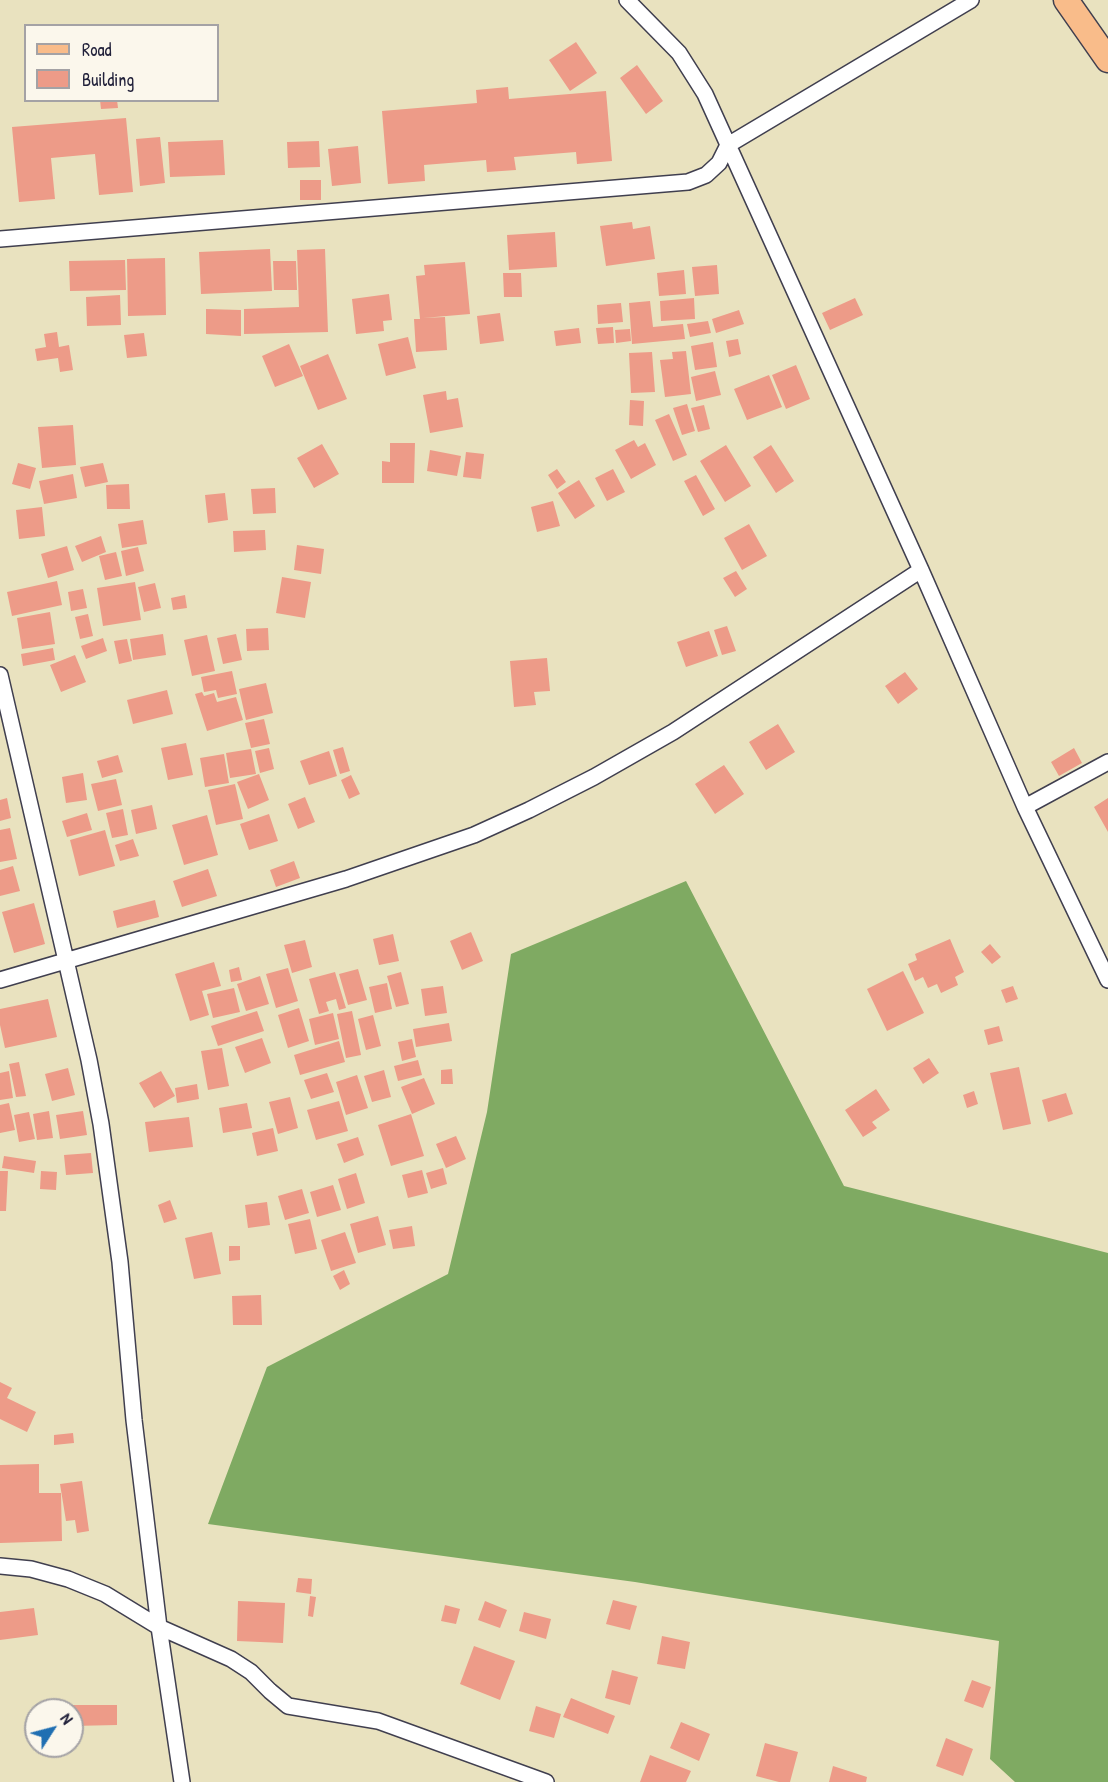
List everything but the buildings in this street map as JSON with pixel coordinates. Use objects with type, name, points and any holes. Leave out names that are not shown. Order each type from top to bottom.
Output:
[{"type":"main road","points":[[1066,0],[1108,60]]},
{"type":"street","points":[[627,0],[661,33],[692,71],[705,94],[921,570],[1025,807],[1108,980]]},
{"type":"street","points":[[0,239],[688,182],[706,175],[719,163],[729,145],[971,0]]},
{"type":"street","points":[[0,980],[346,879],[474,835],[594,777],[673,732],[921,570]]},
{"type":"street","points":[[0,675],[89,1060],[101,1124],[120,1262],[134,1420],[159,1627],[182,1782]]},
{"type":"street","points":[[1025,807],[1108,762]]},
{"type":"street","points":[[0,1566],[31,1569],[68,1579],[105,1594],[159,1627],[231,1659],[250,1671],[288,1706],[378,1721],[546,1782]]},
{"type":"green space","points":[[686,881],[844,1186],[1108,1253],[1108,1782],[1015,1782],[990,1759],[999,1641],[635,1582],[208,1524],[267,1367],[448,1274],[487,1112],[511,954]]}]
